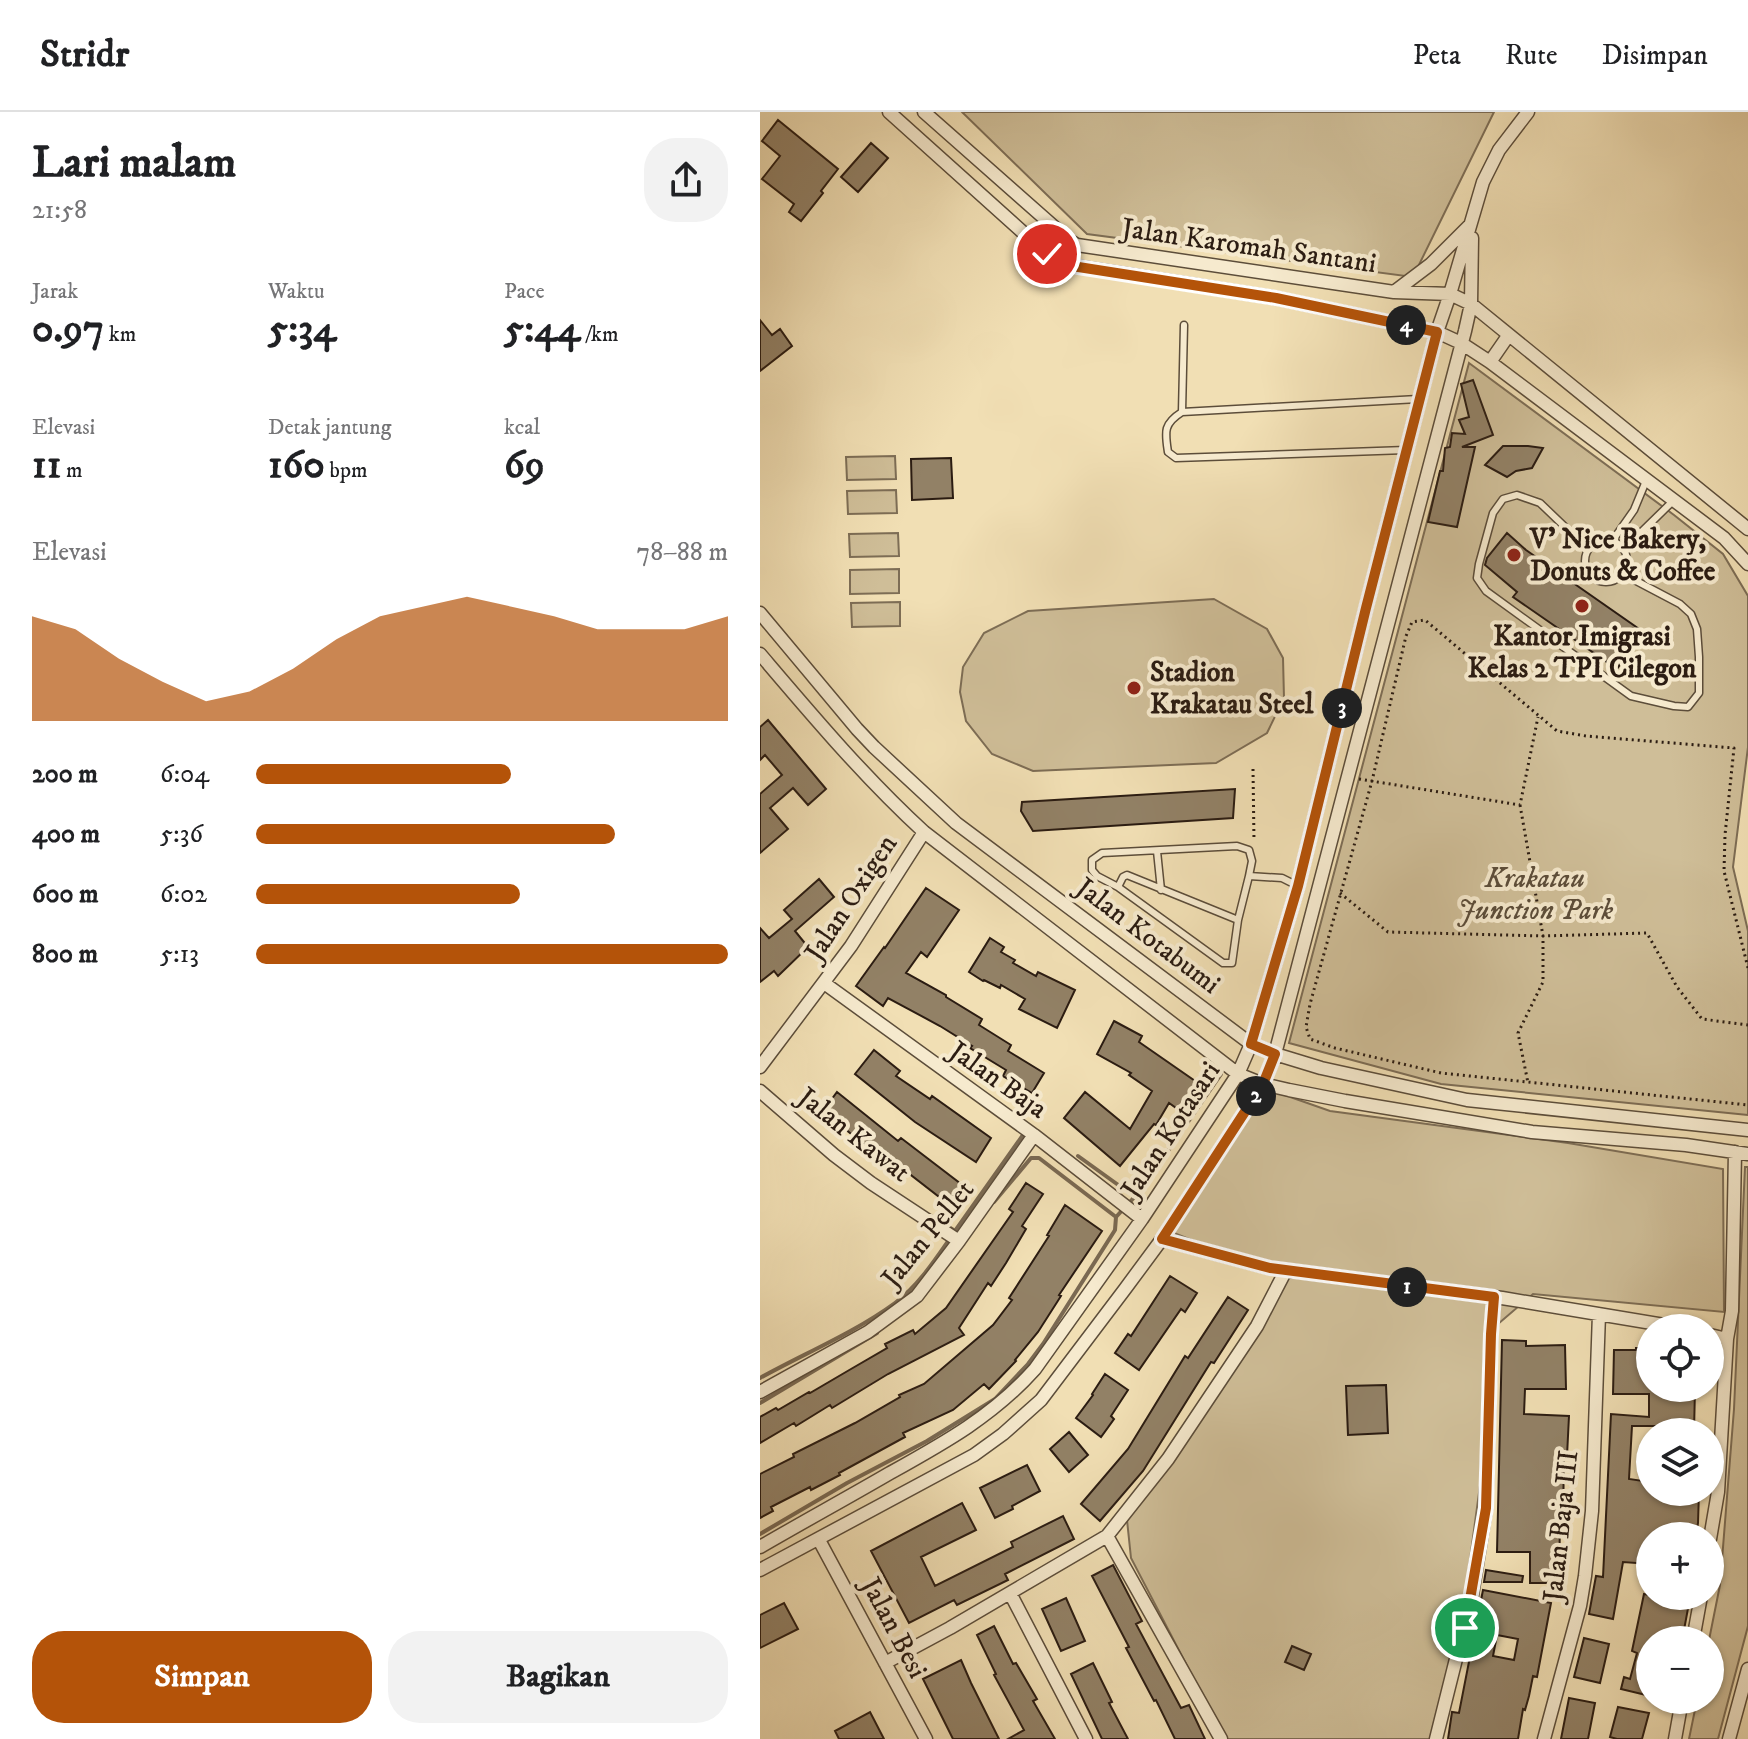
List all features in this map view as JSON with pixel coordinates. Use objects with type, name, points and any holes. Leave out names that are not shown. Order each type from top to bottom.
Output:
[{"type":"street","name":"Jalan Karomah Santani","points":[[889,112],[1062,264],[1276,298],[1437,332],[1461,343],[1647,478],[1724,538],[1748,564]]},
{"type":"street","name":"Jalan Karomah Santani","points":[[924,112],[1077,245],[1394,292],[1450,294],[1471,304],[1748,529]]},
{"type":"street","points":[[1394,292],[1431,264],[1472,223],[1483,182],[1499,150],[1528,112]]},
{"type":"street","name":"Jalan Kotasari","points":[[760,1547],[961,1433],[1023,1382],[1238,1074],[1251,1044],[1298,886],[1406,450],[1437,332],[1472,223]]},
{"type":"street","name":"Jalan Kotasari","points":[[760,1570],[974,1455],[1041,1400],[1162,1239],[1263,1084],[1275,1054],[1471,304],[1472,223]]},
{"type":"street","points":[[1276,298],[1279,275]]},
{"type":"street","points":[[1490,362],[1508,336]]},
{"type":"street","name":"Jalan Kotabumi","points":[[760,613],[857,729],[956,823],[1251,1044],[1321,1068],[1467,1100],[1748,1130]]},
{"type":"street","name":"Jalan Kotabumi","points":[[760,654],[839,746],[924,832],[1238,1074],[1263,1084],[1345,1101],[1492,1126],[1742,1153]]},
{"type":"street","points":[[839,746],[857,729]]},
{"type":"street","name":"Jalan Oxigen","points":[[760,1067],[851,946],[924,832]]},
{"type":"street","name":"Jalan Baja","points":[[824,983],[1034,1135],[1140,1218]]},
{"type":"street","name":"Jalan Kawat","points":[[760,1091],[860,1175],[954,1237]]},
{"type":"street","name":"Jalan Pellet","points":[[760,1392],[868,1332],[917,1296],[954,1237],[1034,1135]]},
{"type":"street","points":[[1713,1522],[1718,1492],[1742,1153]]},
{"type":"street","points":[[1162,1239],[1286,1270],[1494,1297],[1636,1320]]},
{"type":"street","points":[[885,1663],[1107,1536],[1168,1459],[1257,1326],[1286,1270]]},
{"type":"street","points":[[1436,1739],[1472,1595],[1486,1508],[1494,1297]]},
{"type":"street","name":"Jalan Baja III","points":[[1544,1739],[1580,1606],[1586,1564],[1592,1511],[1599,1314]]},
{"type":"street","points":[[1023,1382],[1041,1400]]},
{"type":"street","points":[[1107,1536],[1221,1739]]},
{"type":"street","name":"Jalan Besi","points":[[819,1540],[926,1739]]},
{"type":"street","points":[[1010,1593],[1086,1739]]},
{"type":"street","points":[[1729,1739],[1748,1669]]},
{"type":"street","points":[[1675,1739],[1679,1714]]},
{"type":"lane","points":[[1182,412],[1184,325]]},
{"type":"lane","points":[[1406,450],[1176,458],[1168,452],[1165,432],[1171,419],[1182,412],[1420,399]]},
{"type":"lane","points":[[1613,540],[1634,510],[1647,478]]},
{"type":"lane","points":[[1588,549],[1540,503],[1517,495],[1503,499],[1493,513],[1477,578],[1486,591],[1631,696],[1688,707],[1699,693],[1697,629],[1691,614],[1680,604],[1623,574]]},
{"type":"lane","points":[[1624,549],[1674,500]]},
{"type":"lane","points":[[1599,540],[1613,540],[1624,549],[1628,562],[1623,574],[1613,581],[1600,581],[1589,574],[1585,562],[1588,549],[1599,540]]},
{"type":"lane","points":[[1237,846],[1249,850],[1252,861],[1232,963],[1223,963],[1092,870],[1092,860],[1102,853],[1157,851],[1237,846]]},
{"type":"lane","points":[[1157,851],[1161,890]]},
{"type":"lane","points":[[1118,887],[1127,875],[1238,920]]},
{"type":"lane","points":[[1249,876],[1282,878],[1298,886]]},
{"type":"path","points":[[1748,968],[1724,871],[1734,748],[1557,731],[1425,620],[1412,622],[1310,1004],[1306,1027],[1310,1039],[1335,1048],[1441,1073],[1748,1105]]},
{"type":"path","points":[[1528,1083],[1518,1033],[1543,982],[1543,936],[1520,805],[1538,715]]},
{"type":"path","points":[[1249,850],[1254,843],[1253,769]]},
{"type":"path","points":[[1372,781],[1520,805]]},
{"type":"path","points":[[1340,893],[1388,932],[1543,936],[1647,933],[1677,987],[1702,1019],[1748,1025]]},
{"type":"green space","points":[[962,112],[1494,112],[1413,277],[1087,234]]},
{"type":"green space","name":"Krakatau Junction Park","points":[[1469,363],[1723,554],[1748,596],[1748,747],[1733,867],[1748,931],[1748,1115],[1441,1084],[1289,1043]]},
{"type":"green space","points":[[895,456],[896,479],[847,480],[846,457]]},
{"type":"green space","points":[[896,490],[897,513],[848,514],[847,491]]},
{"type":"green space","points":[[898,533],[899,556],[850,557],[849,534]]},
{"type":"green space","points":[[899,569],[899,593],[850,594],[850,570]]},
{"type":"green space","points":[[1214,599],[1267,629],[1283,658],[1284,698],[1267,733],[1216,763],[1033,771],[992,754],[966,721],[960,692],[963,667],[984,633],[1028,611]]},
{"type":"green space","points":[[900,602],[900,626],[852,627],[851,603]]},
{"type":"green space","points":[[1259,1086],[1330,1111],[1568,1143],[1723,1169],[1724,1312],[1533,1294],[1491,1330],[1484,1456],[1461,1626],[1434,1739],[1225,1739],[1131,1558],[1127,1520],[1286,1278],[1169,1231]]},
{"type":"green space","points":[[1745,1167],[1748,1167],[1748,1626],[1718,1739],[1689,1739],[1694,1714],[1724,1714],[1724,1626],[1712,1626],[1715,1610],[1724,1610],[1724,1535],[1734,1409]]},
{"type":"building","points":[[778,120],[838,169],[801,221],[789,212],[794,204],[762,179],[780,156],[762,141]]},
{"type":"building","points":[[871,143],[888,158],[858,192],[841,177]]},
{"type":"building","points":[[760,320],[772,335],[780,329],[792,346],[760,371]]},
{"type":"building","points":[[1473,380],[1493,435],[1462,447],[1475,447],[1457,527],[1428,522],[1440,471],[1443,471],[1445,448],[1450,447],[1452,433],[1465,434],[1459,420],[1469,417],[1461,384]]},
{"type":"building","points":[[1503,446],[1543,448],[1532,468],[1516,471],[1507,477],[1485,465]]},
{"type":"building","points":[[951,458],[953,498],[912,500],[911,459]]},
{"type":"building","points":[[1507,533],[1526,550],[1642,631],[1617,669],[1513,597],[1517,592],[1485,565]]},
{"type":"building","points":[[768,720],[826,789],[808,805],[793,788],[770,808],[788,829],[760,853],[760,794],[782,775],[765,755],[760,760],[760,727]]},
{"type":"building","points":[[1235,789],[1233,818],[1033,831],[1021,811],[1022,802]]},
{"type":"building","points":[[819,879],[834,897],[795,931],[808,947],[778,976],[774,971],[760,982],[760,928],[769,938],[792,919],[784,910]]},
{"type":"building","points":[[926,888],[959,910],[927,957],[921,952],[906,973],[982,1019],[979,1025],[1011,1045],[1008,1051],[1044,1073],[1032,1093],[1003,1076],[1006,1070],[940,1026],[888,998],[883,1006],[856,986]]},
{"type":"building","points":[[990,938],[1004,947],[1001,952],[1015,960],[1013,963],[1036,976],[1038,972],[1075,990],[1057,1028],[1019,1009],[1025,999],[969,972]]},
{"type":"building","points":[[1114,1021],[1142,1036],[1139,1042],[1198,1083],[1179,1110],[1169,1103],[1156,1125],[1120,1166],[1064,1118],[1085,1092],[1130,1129],[1152,1091],[1129,1075],[1131,1073],[1097,1054]]},
{"type":"building","points":[[874,1050],[900,1071],[896,1076],[930,1099],[932,1096],[991,1138],[976,1162],[915,1122],[855,1074]]},
{"type":"building","points":[[837,1092],[898,1141],[901,1138],[961,1184],[947,1203],[885,1155],[882,1159],[823,1111]]},
{"type":"building","points":[[1026,1183],[1043,1194],[1022,1226],[1026,1229],[1006,1263],[991,1286],[988,1283],[959,1328],[964,1335],[888,1374],[832,1408],[830,1405],[760,1443],[760,1417],[810,1393],[887,1348],[885,1344],[913,1330],[915,1334],[946,1308],[1013,1212],[1009,1209]]},
{"type":"building","points":[[1065,1205],[1102,1231],[1038,1332],[989,1389],[984,1384],[953,1410],[903,1433],[905,1437],[840,1475],[771,1507],[773,1511],[760,1518],[760,1474],[924,1384],[993,1325],[1012,1300],[1009,1298]]},
{"type":"building","points":[[1170,1276],[1197,1293],[1185,1312],[1181,1309],[1139,1370],[1115,1353],[1128,1334],[1131,1336]]},
{"type":"building","points":[[1228,1297],[1248,1310],[1214,1363],[1211,1362],[1143,1471],[1100,1521],[1081,1504],[1128,1449],[1185,1356],[1188,1358]]},
{"type":"building","points":[[1502,1340],[1526,1341],[1526,1346],[1565,1345],[1566,1389],[1525,1389],[1524,1414],[1569,1416],[1567,1456],[1564,1456],[1563,1520],[1560,1520],[1559,1583],[1530,1583],[1530,1552],[1497,1552]]},
{"type":"building","points":[[1614,1350],[1636,1350],[1636,1394],[1613,1394]]},
{"type":"building","points":[[1105,1374],[1128,1390],[1101,1437],[1076,1418]]},
{"type":"building","points":[[1386,1385],[1388,1433],[1348,1435],[1346,1386]]},
{"type":"building","points":[[1649,1402],[1695,1402],[1694,1418],[1636,1418],[1636,1426],[1632,1426],[1629,1479],[1636,1480],[1636,1506],[1699,1506],[1698,1522],[1636,1522],[1636,1563],[1623,1562],[1613,1619],[1589,1614],[1596,1576],[1603,1577],[1611,1414],[1649,1417]]},
{"type":"building","points":[[1069,1432],[1088,1455],[1069,1472],[1050,1449]]},
{"type":"building","points":[[1027,1465],[1040,1491],[995,1518],[980,1488]]},
{"type":"building","points":[[962,1503],[976,1530],[921,1557],[935,1586],[1013,1547],[1011,1542],[1063,1516],[1074,1539],[1005,1574],[1008,1580],[957,1605],[954,1600],[909,1623],[871,1551]]},
{"type":"building","points":[[1113,1565],[1142,1621],[1136,1624],[1181,1708],[1189,1705],[1205,1739],[1175,1739],[1154,1701],[1092,1576]]},
{"type":"building","points":[[1486,1570],[1523,1576],[1522,1582],[1484,1582]]},
{"type":"building","points":[[1483,1590],[1551,1603],[1537,1677],[1533,1676],[1518,1739],[1448,1739],[1452,1712],[1459,1713]],"holes":[[[1497,1635],[1518,1639],[1514,1660],[1493,1656]]]},
{"type":"building","points":[[1066,1598],[1085,1641],[1061,1651],[1042,1609]]},
{"type":"building","points":[[784,1603],[798,1629],[760,1648],[760,1615]]},
{"type":"building","points":[[1641,1610],[1688,1610],[1685,1626],[1637,1626]]},
{"type":"building","points":[[994,1626],[1013,1664],[1016,1663],[1037,1699],[1033,1701],[1055,1739],[1008,1739],[1024,1730],[994,1675],[977,1635]]},
{"type":"building","points":[[1636,1632],[1636,1653],[1632,1651]]},
{"type":"building","points":[[1584,1638],[1609,1644],[1600,1683],[1574,1677]]},
{"type":"building","points":[[1292,1646],[1311,1654],[1304,1670],[1285,1662]]},
{"type":"building","points":[[1636,1657],[1636,1693],[1621,1689],[1624,1677],[1630,1679]]},
{"type":"building","points":[[961,1660],[999,1739],[953,1739],[923,1679]]},
{"type":"building","points":[[1093,1663],[1128,1739],[1102,1739],[1071,1674]]},
{"type":"building","points":[[1569,1698],[1595,1703],[1588,1739],[1561,1739]]},
{"type":"building","points":[[1618,1707],[1636,1710],[1636,1714],[1649,1714],[1642,1739],[1610,1737]]},
{"type":"building","points":[[870,1712],[884,1739],[839,1739],[835,1731]]},
{"type":"waterway","points":[[1078,1156],[1128,1192],[1140,1191],[1221,1074],[1221,1064]]},
{"type":"waterway","points":[[939,1221],[955,1231],[1023,1135]]},
{"type":"waterway","points":[[994,1202],[1031,1158],[1039,1158],[1116,1217]]},
{"type":"waterway","points":[[760,1534],[927,1441],[995,1399],[1043,1344],[1115,1230],[1116,1217],[1140,1191]]},
{"type":"waterway","points":[[760,1378],[846,1333],[895,1303],[919,1281],[951,1237]]},
{"type":"waterway","points":[[760,1403],[877,1333]]},
{"type":"place","name":"V' Nice Bakery, Donuts & Coffee","points":[[1514,555]]},
{"type":"place","name":"Kantor Imigrasi Kelas 2 TPI Cilegon","points":[[1582,606]]},
{"type":"place","name":"Stadion Krakatau Steel","points":[[1134,688]]},
{"type":"route","points":[[1047,254],[1062,264],[1072,266],[1276,298],[1437,332],[1298,886],[1251,1044],[1275,1054],[1263,1084],[1162,1239],[1270,1268],[1494,1297],[1486,1508],[1465,1628]]}]
